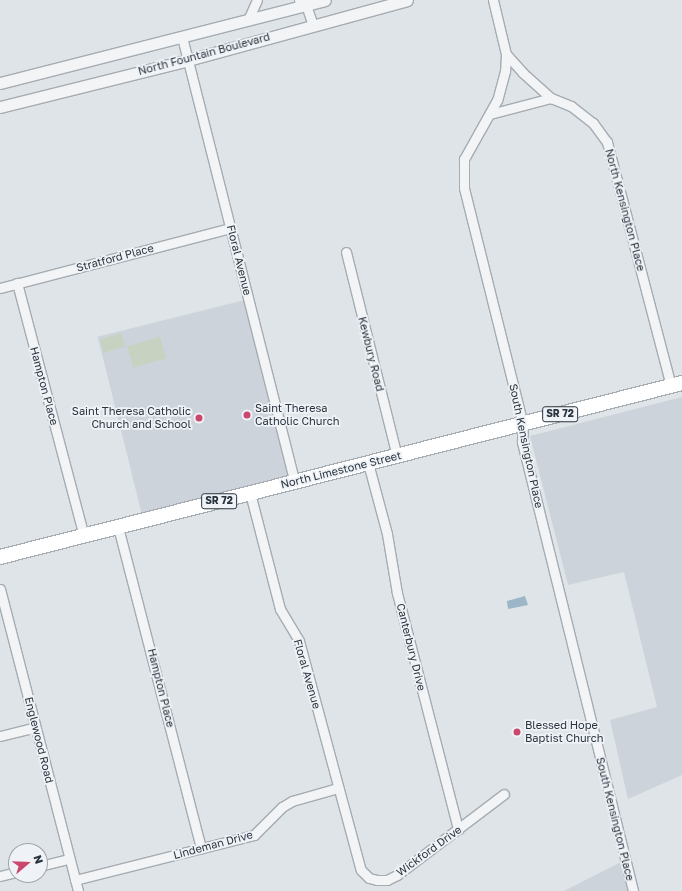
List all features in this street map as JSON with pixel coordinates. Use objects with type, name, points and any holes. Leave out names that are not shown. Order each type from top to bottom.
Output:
[{"type":"main road","name":"North Limestone Street","points":[[0,557],[677,385]]},
{"type":"street","points":[[248,20],[257,0]]},
{"type":"street","name":"North Fountain Boulevard","points":[[0,83],[248,20],[302,2],[325,0]]},
{"type":"street","name":"North Fountain Boulevard","points":[[0,107],[188,60],[407,0]]},
{"type":"street","points":[[493,0],[506,54]]},
{"type":"street","points":[[302,2],[313,25]]},
{"type":"street","name":"Floral Avenue","points":[[182,37],[295,482]]},
{"type":"street","name":"North Kensington Place","points":[[506,54],[523,73],[551,98],[571,106],[593,123],[606,142],[677,385]]},
{"type":"street","name":"South Kensington Place","points":[[506,54],[500,92],[490,114],[464,159],[464,188],[523,424],[522,442],[633,891]]},
{"type":"street","points":[[490,114],[551,98]]},
{"type":"street","name":"Stratford Place","points":[[0,288],[230,228]]},
{"type":"street","name":"Kewbury Road","points":[[346,252],[397,456]]},
{"type":"street","name":"Hampton Place","points":[[18,283],[84,536]]},
{"type":"street","name":"Canterbury Drive","points":[[368,463],[387,534],[397,593],[458,829]]},
{"type":"street","name":"Floral Avenue","points":[[250,494],[280,609],[299,641],[338,788]]},
{"type":"street","name":"Hampton Place","points":[[118,527],[201,848]]},
{"type":"street","name":"Englewood Road","points":[[0,589],[78,891]]},
{"type":"street","points":[[0,736],[36,727]]},
{"type":"street","name":"Wickford Drive","points":[[338,788],[361,870],[368,878],[387,880],[398,875],[504,794]]},
{"type":"street","name":"Lindeman Drive","points":[[75,880],[254,835],[282,807],[292,800],[338,788]]},
{"type":"street","points":[[48,864],[69,859]]},
{"type":"shaded area","name":"Saint Theresa Catholic Church and School","points":[[249,299],[295,482],[143,520],[98,337]]},
{"type":"shaded area","points":[[682,397],[682,775],[628,799],[610,720],[657,707],[624,572],[568,585],[530,436]]},
{"type":"shaded area","points":[[625,860],[633,891],[564,891]]},
{"type":"green space","points":[[121,333],[125,346],[104,353],[100,339]]},
{"type":"green space","points":[[160,337],[166,358],[133,368],[127,346]]},
{"type":"water","points":[[525,596],[528,605],[508,609],[507,601]]},
{"type":"place","name":"Saint Theresa Catholic Church","points":[[247,415]]},
{"type":"place","name":"Saint Theresa Catholic Church and School","points":[[199,418]]},
{"type":"place","name":"Blessed Hope Baptist Church","points":[[517,732]]}]
